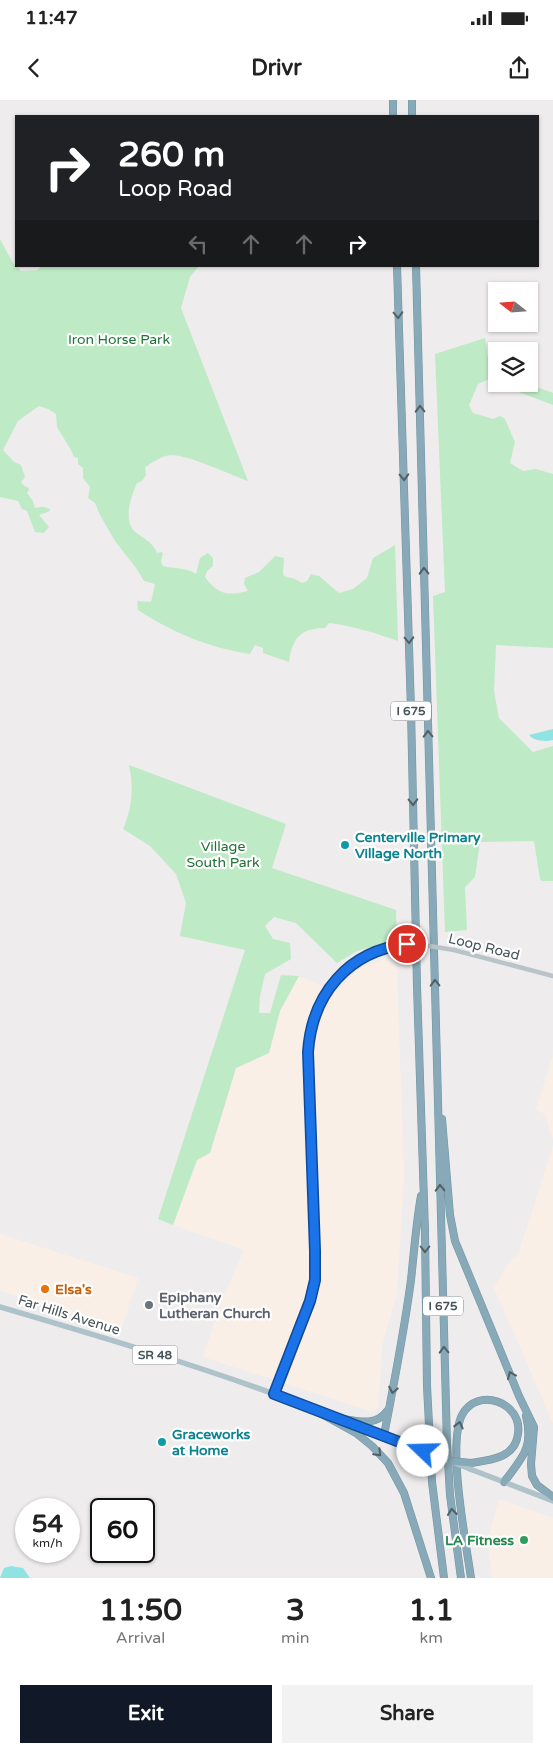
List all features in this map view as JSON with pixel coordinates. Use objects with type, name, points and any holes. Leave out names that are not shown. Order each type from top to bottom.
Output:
[{"type":"highway","points":[[393,100],[393,115]]},
{"type":"highway","points":[[412,100],[412,115]]},
{"type":"highway","name":"I 675","points":[[396,267],[410,682],[429,1432],[432,1482],[444,1578]]},
{"type":"highway","name":"I 675","points":[[416,267],[448,1452],[450,1495],[460,1578]]},
{"type":"highway","points":[[436,1032],[452,1228],[459,1252],[534,1426],[532,1476],[537,1485],[553,1496]]},
{"type":"highway","points":[[384,1435],[409,1289],[417,1216],[423,1183]]},
{"type":"highway","points":[[451,1461],[471,1466],[502,1457],[512,1449],[518,1435],[518,1421],[510,1409],[499,1401],[485,1400],[472,1403],[462,1415],[458,1429],[457,1446],[460,1494],[471,1578]]},
{"type":"highway","points":[[504,1482],[525,1453],[529,1443],[529,1430],[522,1401]]},
{"type":"highway","points":[[337,1418],[374,1422],[382,1417],[390,1406]]},
{"type":"highway","points":[[309,1407],[356,1433],[388,1463],[404,1493],[431,1578]]},
{"type":"main road","name":"Far Hills Avenue","points":[[0,1307],[128,1345],[274,1394],[451,1461]]},
{"type":"main road","points":[[471,1466],[504,1482],[553,1501]]},
{"type":"street","name":"Loop Road","points":[[274,1394],[310,1301],[315,1280],[308,1052],[313,1021],[325,994],[344,972],[369,955],[397,945],[417,944],[454,950],[553,976]]},
{"type":"shaded area","points":[[386,958],[397,968],[404,1175],[397,1295],[383,1341],[378,1407],[373,1412],[203,1357],[223,1298],[244,1250],[173,1225],[197,1160],[210,1153],[236,1068],[269,1053],[280,1011],[299,976],[336,992],[358,969]]},
{"type":"shaded area","points":[[553,1055],[553,1139],[545,1114],[536,1110]]},
{"type":"shaded area","points":[[553,1146],[553,1423],[494,1288],[509,1262],[518,1255]]},
{"type":"shaded area","points":[[0,1234],[138,1278],[121,1329],[0,1291]]},
{"type":"shaded area","points":[[499,1499],[553,1518],[553,1578],[492,1578],[487,1543]]},
{"type":"green space","name":"Iron Horse Park","points":[[0,239],[15,267],[21,271],[38,270],[40,267],[198,267],[190,277],[181,308],[248,481],[188,458],[170,455],[163,457],[145,467],[146,475],[142,481],[137,483],[132,495],[129,517],[133,529],[151,544],[157,553],[163,553],[161,562],[163,566],[184,569],[196,574],[200,558],[208,553],[213,558],[213,566],[207,571],[205,577],[219,591],[229,594],[248,591],[244,584],[245,578],[259,572],[275,556],[284,558],[284,576],[302,583],[307,581],[311,574],[319,576],[339,593],[353,589],[367,578],[373,558],[395,545],[398,641],[356,628],[329,623],[325,628],[309,630],[299,636],[292,647],[289,662],[263,653],[263,648],[255,645],[250,654],[220,648],[177,632],[138,610],[137,601],[151,602],[155,584],[144,581],[115,541],[95,503],[88,498],[90,487],[83,478],[83,468],[78,464],[78,458],[74,457],[57,427],[56,414],[48,409],[39,406],[18,421],[3,450],[14,462],[21,465],[25,477],[21,482],[24,486],[28,487],[27,493],[33,501],[35,508],[43,507],[50,509],[50,511],[39,515],[49,527],[44,533],[35,532],[27,511],[22,509],[18,501],[0,497]]},
{"type":"green space","points":[[485,338],[488,359],[488,380],[478,384],[469,405],[473,413],[493,419],[500,416],[505,419],[515,442],[510,463],[523,471],[536,469],[553,474],[553,648],[496,645],[494,691],[499,718],[533,752],[553,746],[553,881],[542,881],[540,879],[534,841],[480,842],[475,877],[465,887],[467,930],[445,932],[433,596],[445,592],[435,354]]},
{"type":"green space","points":[[538,388],[553,393],[553,405],[519,392],[538,392]]},
{"type":"green space","name":"Village South Park","points":[[129,765],[286,824],[272,868],[396,910],[397,940],[357,951],[337,963],[296,923],[274,917],[265,926],[273,939],[290,943],[291,959],[265,974],[260,996],[259,1013],[270,1013],[281,975],[299,976],[280,1011],[269,1053],[236,1068],[210,1153],[197,1160],[173,1225],[158,1219],[245,950],[180,936],[186,903],[176,874],[150,846],[123,829],[131,798]]},
{"type":"water","points":[[553,729],[553,740],[534,739],[529,735]]},
{"type":"water","points":[[11,1566],[23,1568],[30,1578],[0,1578],[4,1568]]},
{"type":"place","name":"Centerville Primary Village North","points":[[345,845]]},
{"type":"place","name":"Elsa's","points":[[45,1289]]},
{"type":"place","name":"Epiphany Lutheran Church","points":[[149,1305]]},
{"type":"place","name":"Graceworks at Home","points":[[162,1442]]},
{"type":"place","name":"LA Fitness","points":[[524,1540]]},
{"type":"route","points":[[407,944],[379,950],[352,965],[325,994],[313,1021],[308,1052],[315,1280],[310,1301],[274,1394],[423,1451]]}]
